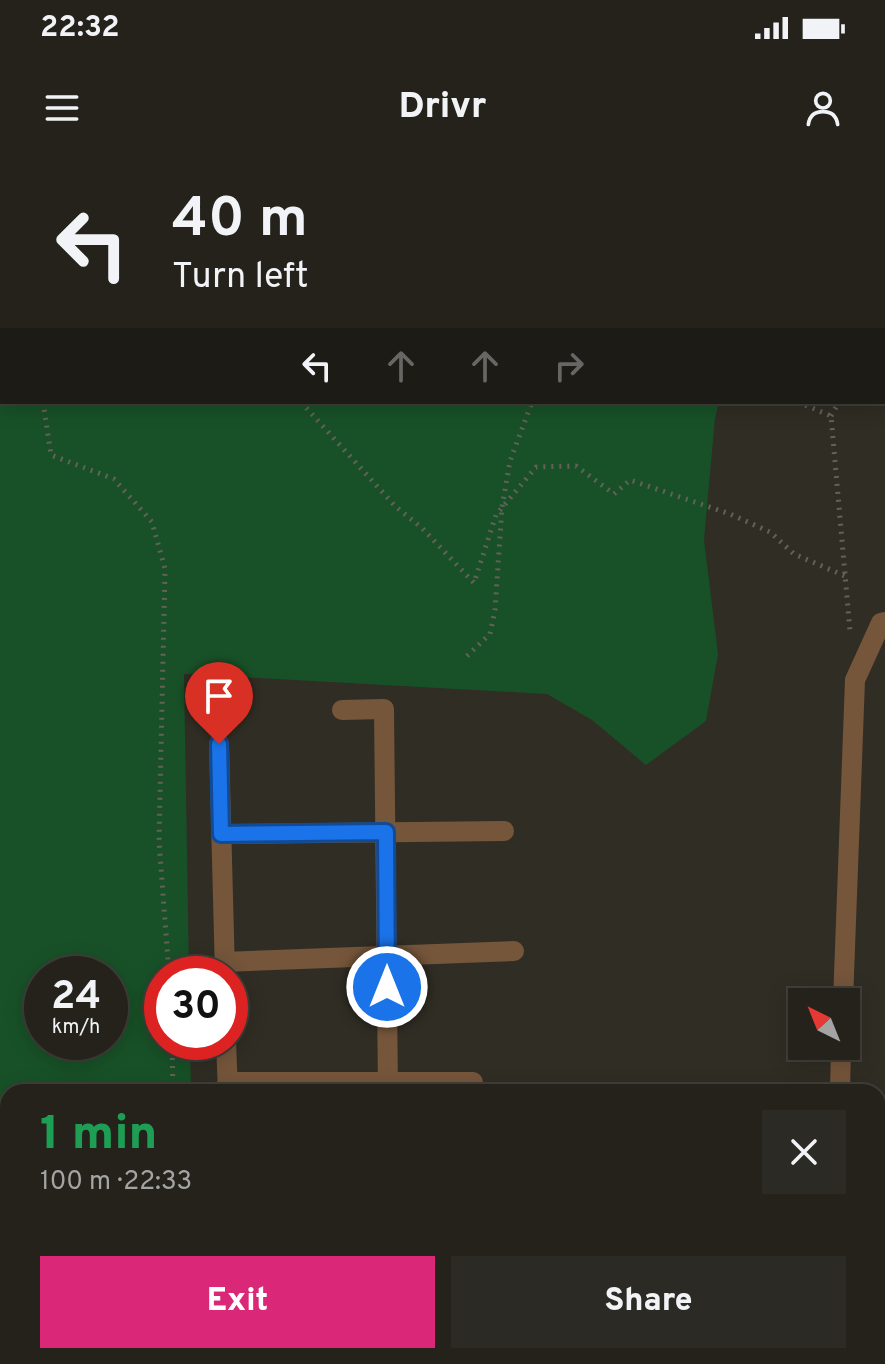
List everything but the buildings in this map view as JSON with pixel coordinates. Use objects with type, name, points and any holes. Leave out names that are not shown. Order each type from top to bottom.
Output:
[{"type":"street","points":[[844,988],[855,680],[881,623],[885,622]]},
{"type":"street","points":[[342,710],[384,709],[388,1084]]},
{"type":"street","points":[[219,744],[224,956]]},
{"type":"street","points":[[221,834],[504,831]]},
{"type":"street","points":[[248,966],[514,951]]},
{"type":"street","points":[[227,1060],[228,1084]]},
{"type":"street","points":[[840,1084],[841,1060]]},
{"type":"street","points":[[439,1084],[473,1082]]},
{"type":"path","points":[[43,404],[51,455],[114,479],[152,522],[165,569],[159,841],[168,956]]},
{"type":"path","points":[[303,404],[395,506],[422,528],[474,583],[496,515],[536,467],[576,466],[614,494],[630,480],[730,514],[770,532],[794,554],[845,576]]},
{"type":"path","points":[[467,656],[490,634],[495,610],[502,507],[510,461],[531,404]]},
{"type":"path","points":[[803,404],[831,416]]},
{"type":"path","points":[[838,404],[831,416],[851,635]]},
{"type":"path","points":[[172,1060],[173,1084]]},
{"type":"green space","points":[[0,404],[718,404],[704,540],[718,654],[706,721],[646,765],[592,720],[547,694],[184,674],[189,956],[144,956],[144,1060],[190,1060],[191,1084],[0,1084]]},
{"type":"route","points":[[219,744],[221,834],[386,832],[387,987]]}]
